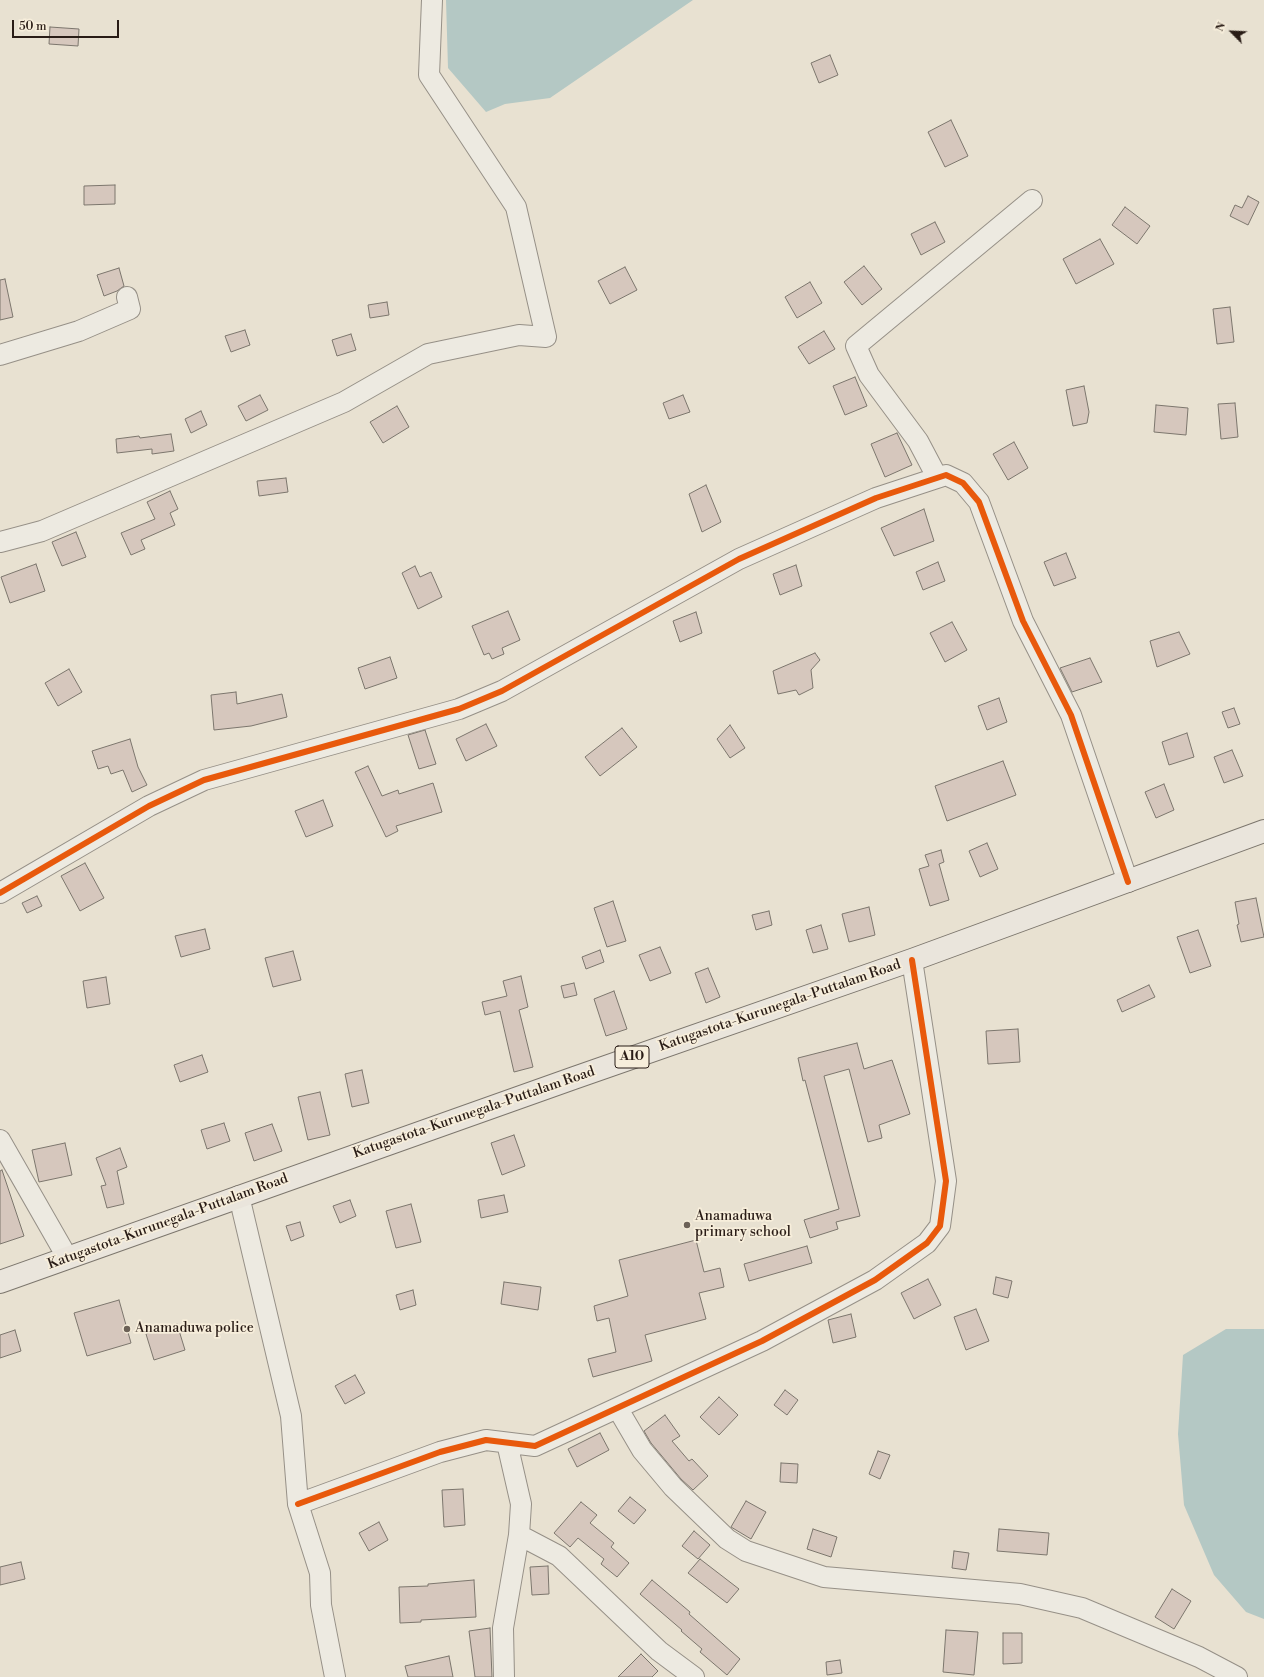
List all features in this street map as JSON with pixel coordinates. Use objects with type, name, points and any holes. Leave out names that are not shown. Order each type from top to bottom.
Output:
[{"type":"highway","name":"Katugastota-Kurunegala-Puttalam Road","points":[[0,1282],[566,1080],[912,960],[1264,831]]},
{"type":"street","points":[[0,542],[42,531],[344,402],[428,354],[519,335],[546,337],[516,206],[429,75],[432,0]]},
{"type":"street","points":[[937,477],[918,441],[869,375],[856,346],[1032,200]]},
{"type":"street","points":[[0,355],[80,331],[130,309],[127,297]]},
{"type":"street","points":[[0,892],[149,806],[204,780],[466,706],[502,691],[739,559],[876,498],[946,475],[964,483],[979,502],[1023,621],[1071,715],[1128,882]]},
{"type":"street","points":[[298,1504],[440,1452],[486,1440],[535,1446],[618,1409],[762,1341],[875,1280],[927,1242],[940,1226],[946,1181],[912,960]]},
{"type":"street","points":[[0,1140],[67,1257]]},
{"type":"street","points":[[239,1196],[291,1416],[298,1504],[320,1573],[321,1605],[335,1677]]},
{"type":"street","points":[[618,1409],[642,1450],[673,1487],[726,1539],[746,1551],[824,1577],[1020,1594],[1082,1608],[1200,1657],[1237,1677]]},
{"type":"street","points":[[504,1677],[503,1628],[519,1535],[521,1504],[507,1443]]},
{"type":"street","points":[[519,1535],[559,1556],[659,1651],[694,1677]]},
{"type":"shaded area","points":[[446,0],[693,0],[550,98],[505,104],[486,112],[448,68]]},
{"type":"shaded area","points":[[1226,1329],[1264,1329],[1264,1619],[1246,1612],[1214,1575],[1184,1505],[1178,1434],[1183,1355]]},
{"type":"building","points":[[50,27],[79,29],[78,46],[49,44]]},
{"type":"building","points":[[830,55],[838,75],[819,83],[811,63]]},
{"type":"building","points":[[951,120],[968,156],[945,167],[928,132]]},
{"type":"building","points":[[115,185],[115,204],[84,205],[84,186]]},
{"type":"building","points":[[1248,196],[1259,202],[1248,225],[1230,216],[1235,205],[1242,208]]},
{"type":"building","points":[[1125,207],[1150,226],[1137,244],[1112,225]]},
{"type":"building","points":[[935,222],[945,242],[921,255],[911,234]]},
{"type":"building","points":[[1100,239],[1114,264],[1076,284],[1063,259]]},
{"type":"building","points":[[864,266],[882,289],[862,305],[844,282]]},
{"type":"building","points":[[625,267],[637,290],[610,304],[598,281]]},
{"type":"building","points":[[119,268],[124,286],[117,291],[104,296],[97,275]]},
{"type":"building","points":[[5,279],[13,317],[0,320],[0,280]]},
{"type":"building","points":[[810,282],[822,303],[797,318],[785,297]]},
{"type":"building","points":[[387,302],[389,315],[370,318],[368,305]]},
{"type":"building","points":[[1230,307],[1234,342],[1217,344],[1213,309]]},
{"type":"building","points":[[245,330],[250,345],[231,352],[225,336]]},
{"type":"building","points":[[824,331],[835,349],[809,364],[798,347]]},
{"type":"building","points":[[351,334],[356,350],[337,356],[332,340]]},
{"type":"building","points":[[855,377],[867,406],[845,415],[833,386]]},
{"type":"building","points":[[1084,386],[1089,412],[1087,423],[1073,426],[1066,390]]},
{"type":"building","points":[[260,395],[268,410],[246,421],[238,406]]},
{"type":"building","points":[[683,395],[690,412],[669,419],[663,403]]},
{"type":"building","points":[[1235,403],[1238,437],[1221,439],[1218,404]]},
{"type":"building","points":[[1156,405],[1188,408],[1186,435],[1154,432]]},
{"type":"building","points":[[397,406],[409,427],[383,443],[370,422]]},
{"type":"building","points":[[201,411],[207,425],[191,433],[185,419]]},
{"type":"building","points":[[897,433],[912,465],[885,477],[871,444]]},
{"type":"building","points":[[171,434],[174,451],[152,454],[152,449],[117,453],[116,439]]},
{"type":"building","points":[[1014,442],[1028,468],[1008,480],[993,454]]},
{"type":"building","points":[[286,478],[288,492],[259,496],[257,481]]},
{"type":"building","points":[[706,485],[721,522],[702,532],[689,494]]},
{"type":"building","points":[[170,491],[178,509],[170,513],[175,525],[141,540],[145,549],[131,555],[121,533],[155,519],[147,502]]},
{"type":"building","points":[[924,509],[934,541],[894,556],[881,528]]},
{"type":"building","points":[[76,532],[86,557],[62,566],[52,542]]},
{"type":"building","points":[[1066,553],[1076,578],[1054,586],[1044,562]]},
{"type":"building","points":[[938,562],[945,581],[923,590],[916,572]]},
{"type":"building","points":[[36,564],[45,591],[10,603],[1,577]]},
{"type":"building","points":[[796,565],[802,586],[780,595],[773,574]]},
{"type":"building","points":[[415,566],[420,577],[431,572],[442,597],[418,609],[402,573]]},
{"type":"building","points":[[508,611],[520,640],[502,648],[504,654],[492,659],[489,653],[484,655],[472,626]]},
{"type":"building","points":[[696,612],[702,633],[680,642],[673,621]]},
{"type":"building","points":[[952,622],[967,650],[945,662],[930,633]]},
{"type":"building","points":[[1179,632],[1190,654],[1157,667],[1150,641]]},
{"type":"building","points":[[815,653],[820,660],[811,670],[813,688],[799,695],[796,690],[778,694],[773,671]]},
{"type":"building","points":[[390,657],[397,678],[365,689],[358,668]]},
{"type":"building","points":[[1090,658],[1102,682],[1072,692],[1060,668]]},
{"type":"building","points":[[69,669],[82,692],[58,706],[45,683]]},
{"type":"building","points":[[236,692],[237,704],[282,694],[287,717],[251,726],[214,730],[211,695]]},
{"type":"building","points":[[999,698],[1007,722],[987,730],[978,706]]},
{"type":"building","points":[[1234,708],[1240,724],[1228,728],[1222,712]]},
{"type":"building","points":[[486,724],[497,746],[466,761],[456,739]]},
{"type":"building","points":[[730,725],[745,748],[730,758],[717,739]]},
{"type":"building","points":[[622,728],[637,747],[600,776],[585,757]]},
{"type":"building","points":[[425,730],[436,764],[419,769],[408,735]]},
{"type":"building","points":[[1187,733],[1194,757],[1169,765],[1162,742]]},
{"type":"building","points":[[130,739],[138,767],[147,785],[132,792],[123,770],[111,774],[108,766],[98,769],[92,751]]},
{"type":"building","points":[[1232,750],[1243,776],[1224,783],[1214,757]]},
{"type":"building","points":[[1003,761],[1016,795],[947,821],[935,786]]},
{"type":"building","points":[[368,766],[382,796],[398,790],[399,794],[433,783],[442,812],[396,826],[398,831],[386,837],[355,772]]},
{"type":"building","points":[[1164,784],[1174,810],[1156,818],[1145,792]]},
{"type":"building","points":[[323,800],[333,826],[306,837],[295,811]]},
{"type":"building","points":[[987,843],[998,869],[980,877],[969,851]]},
{"type":"building","points":[[941,850],[944,862],[939,864],[949,900],[930,906],[919,869],[929,866],[925,855]]},
{"type":"building","points":[[85,863],[104,898],[80,911],[61,876]]},
{"type":"building","points":[[37,896],[42,906],[27,913],[22,903]]},
{"type":"building","points":[[1256,898],[1264,937],[1241,942],[1237,925],[1239,924],[1235,902]]},
{"type":"building","points":[[613,901],[626,941],[607,947],[594,908]]},
{"type":"building","points":[[869,907],[875,935],[849,942],[842,914]]},
{"type":"building","points":[[769,911],[772,925],[756,930],[752,915]]},
{"type":"building","points":[[821,925],[828,949],[813,953],[806,930]]},
{"type":"building","points":[[205,929],[210,949],[181,957],[175,936]]},
{"type":"building","points":[[1198,930],[1211,966],[1190,973],[1177,937]]},
{"type":"building","points":[[660,947],[671,973],[650,981],[639,955]]},
{"type":"building","points":[[600,950],[604,962],[586,969],[582,957]]},
{"type":"building","points":[[293,951],[301,980],[273,987],[265,958]]},
{"type":"building","points":[[708,968],[720,997],[706,1003],[695,973]]},
{"type":"building","points":[[521,976],[528,1007],[519,1010],[533,1067],[514,1072],[500,1011],[485,1015],[482,1002],[507,996],[503,981]]},
{"type":"building","points":[[106,977],[110,1004],[87,1008],[83,981]]},
{"type":"building","points":[[574,983],[577,995],[564,998],[561,986]]},
{"type":"building","points":[[1149,985],[1155,997],[1122,1012],[1117,1000]]},
{"type":"building","points":[[614,991],[627,1029],[606,1036],[594,999]]},
{"type":"building","points":[[1018,1029],[1020,1062],[988,1064],[986,1031]]},
{"type":"building","points":[[857,1043],[864,1069],[892,1060],[910,1114],[879,1125],[882,1138],[868,1142],[849,1069],[824,1076],[860,1216],[836,1222],[838,1229],[810,1238],[804,1220],[839,1209],[805,1080],[803,1081],[798,1058]]},
{"type":"building","points":[[202,1055],[208,1072],[180,1082],[174,1065]]},
{"type":"building","points":[[362,1070],[369,1103],[352,1107],[345,1074]]},
{"type":"building","points":[[320,1092],[330,1135],[308,1140],[298,1097]]},
{"type":"building","points":[[224,1123],[230,1141],[207,1149],[201,1130]]},
{"type":"building","points":[[272,1124],[282,1151],[254,1161],[245,1133]]},
{"type":"building","points":[[514,1135],[525,1166],[502,1175],[491,1143]]},
{"type":"building","points":[[65,1143],[72,1175],[39,1182],[32,1150]]},
{"type":"building","points":[[120,1148],[127,1167],[117,1171],[124,1204],[107,1208],[101,1186],[106,1185],[96,1158]]},
{"type":"building","points":[[2,1170],[24,1236],[0,1244],[0,1171]]},
{"type":"building","points":[[504,1195],[508,1212],[481,1218],[478,1200]]},
{"type":"building","points":[[350,1200],[356,1216],[340,1223],[333,1206]]},
{"type":"building","points":[[411,1204],[421,1242],[396,1248],[386,1211]]},
{"type":"building","points":[[300,1222],[304,1236],[291,1241],[286,1226]]},
{"type":"building","points":[[696,1240],[704,1272],[720,1268],[724,1287],[699,1293],[706,1319],[645,1335],[652,1361],[593,1377],[588,1359],[616,1352],[609,1318],[597,1321],[594,1306],[628,1296],[619,1260]]},
{"type":"building","points":[[807,1246],[812,1263],[749,1281],[744,1264]]},
{"type":"building","points":[[996,1277],[1012,1281],[1008,1298],[993,1294]]},
{"type":"building","points":[[928,1279],[941,1305],[914,1319],[901,1293]]},
{"type":"building","points":[[504,1282],[541,1287],[538,1310],[501,1304]]},
{"type":"building","points":[[413,1290],[416,1305],[400,1310],[396,1295]]},
{"type":"building","points":[[119,1300],[131,1343],[87,1356],[74,1313]]},
{"type":"building","points":[[976,1309],[989,1341],[966,1350],[954,1317]]},
{"type":"building","points":[[851,1314],[856,1337],[833,1343],[828,1320]]},
{"type":"building","points":[[177,1324],[185,1350],[154,1360],[146,1334]]},
{"type":"building","points":[[15,1330],[21,1351],[0,1358],[0,1335]]},
{"type":"building","points":[[355,1375],[365,1393],[345,1404],[335,1386]]},
{"type":"building","points":[[785,1390],[798,1400],[787,1415],[774,1405]]},
{"type":"building","points":[[719,1397],[738,1415],[719,1435],[700,1417]]},
{"type":"building","points":[[665,1415],[680,1436],[672,1441],[689,1461],[692,1459],[708,1476],[693,1490],[681,1479],[651,1443],[644,1431]]},
{"type":"building","points":[[600,1433],[609,1450],[577,1467],[568,1449]]},
{"type":"building","points":[[878,1451],[890,1455],[880,1479],[869,1474]]},
{"type":"building","points":[[781,1463],[798,1464],[797,1483],[780,1482]]},
{"type":"building","points":[[463,1489],[465,1525],[444,1527],[442,1490]]},
{"type":"building","points":[[630,1497],[646,1510],[634,1524],[618,1511]]},
{"type":"building","points":[[746,1501],[766,1512],[751,1539],[731,1527]]},
{"type":"building","points":[[581,1502],[597,1515],[590,1523],[614,1543],[611,1547],[629,1563],[617,1577],[601,1564],[604,1559],[578,1538],[570,1547],[554,1533]]},
{"type":"building","points":[[379,1522],[388,1540],[369,1551],[359,1533]]},
{"type":"building","points":[[813,1529],[837,1537],[831,1557],[807,1549]]},
{"type":"building","points":[[999,1529],[1049,1533],[1047,1555],[997,1551]]},
{"type":"building","points":[[694,1531],[710,1545],[698,1559],[682,1546]]},
{"type":"building","points":[[954,1551],[969,1553],[966,1570],[952,1568]]},
{"type":"building","points":[[700,1559],[739,1589],[727,1603],[688,1573]]},
{"type":"building","points":[[21,1562],[25,1579],[0,1585],[0,1567]]},
{"type":"building","points":[[548,1566],[549,1594],[532,1595],[530,1567]]},
{"type":"building","points":[[474,1580],[476,1617],[421,1620],[421,1622],[400,1623],[399,1587],[428,1586],[428,1584]]},
{"type":"building","points":[[652,1580],[690,1612],[689,1614],[740,1659],[727,1675],[700,1652],[702,1649],[681,1631],[682,1630],[640,1594]]},
{"type":"building","points":[[1172,1589],[1191,1601],[1174,1629],[1155,1617]]},
{"type":"building","points":[[490,1628],[492,1677],[475,1677],[469,1631]]},
{"type":"building","points":[[946,1630],[978,1632],[974,1675],[943,1672]]},
{"type":"building","points":[[1003,1633],[1022,1633],[1022,1663],[1003,1664]]},
{"type":"building","points":[[641,1654],[658,1671],[652,1677],[618,1677]]},
{"type":"building","points":[[449,1656],[453,1677],[408,1677],[405,1666]]},
{"type":"building","points":[[840,1660],[842,1673],[827,1675],[826,1662]]},
{"type":"cycle path","points":[[0,893],[149,806],[204,780],[459,709],[502,691],[739,559],[876,498],[946,475],[963,483],[979,502],[1023,621],[1071,715],[1128,882]]},
{"type":"cycle path","points":[[298,1504],[440,1452],[486,1440],[535,1446],[762,1341],[875,1280],[927,1243],[940,1226],[946,1181],[912,960]]},
{"type":"place","name":"Anamaduwa primary school","points":[[687,1225]]},
{"type":"place","name":"Anamaduwa police","points":[[127,1329]]}]
